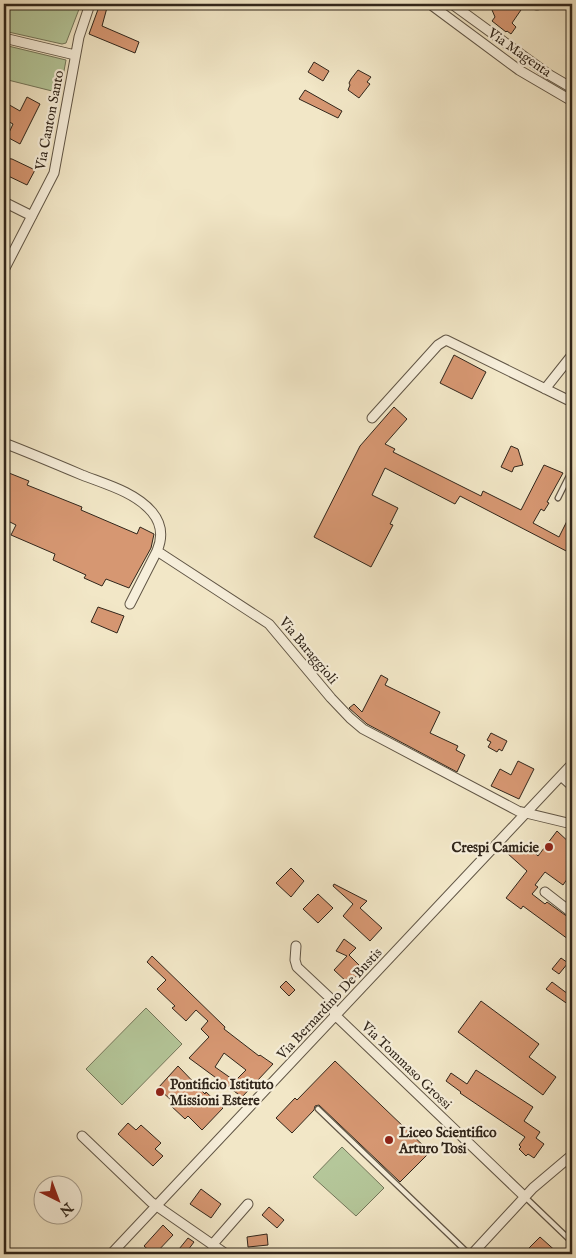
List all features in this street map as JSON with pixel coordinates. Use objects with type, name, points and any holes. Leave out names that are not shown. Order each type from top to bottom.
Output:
[{"type":"street","name":"Via Canton Santo","points":[[4,270],[55,168],[81,30],[90,4]]},
{"type":"street","name":"Via Magenta","points":[[431,4],[519,70],[572,101]]},
{"type":"street","name":"Via Magenta","points":[[452,4],[548,74],[572,88]]},
{"type":"street","name":"Via Canton Santo","points":[[4,38],[76,55]]},
{"type":"street","points":[[4,202],[32,216]]},
{"type":"street","points":[[372,418],[443,341],[449,341],[572,402]]},
{"type":"street","points":[[545,389],[572,355]]},
{"type":"street","points":[[4,443],[109,486],[142,503],[154,515],[161,529],[161,539],[157,551],[130,604]]},
{"type":"street","name":"Via Baraggioli","points":[[157,551],[269,624],[337,704],[363,729],[525,813],[537,814],[572,824]]},
{"type":"street","name":"Via Bernardino De Bustis","points":[[111,1254],[572,764]]},
{"type":"street","points":[[561,776],[572,786]]},
{"type":"street","points":[[545,892],[572,913]]},
{"type":"street","points":[[296,946],[295,960],[297,967],[329,997],[335,1016]]},
{"type":"street","name":"Via Tommaso Grossi","points":[[335,1016],[524,1196]]},
{"type":"street","points":[[82,1136],[156,1206],[226,1254]]},
{"type":"street","points":[[471,1254],[524,1196],[572,1155]]},
{"type":"street","points":[[212,1245],[248,1204]]},
{"type":"lane","points":[[558,498],[572,470]]},
{"type":"lane","points":[[318,1109],[471,1254]]},
{"type":"lane","points":[[524,1196],[572,1242]]},
{"type":"green space","points":[[4,4],[81,4],[66,43],[62,44],[4,31]]},
{"type":"green space","points":[[4,45],[66,60],[60,93],[4,79]]},
{"type":"green space","points":[[146,1008],[182,1044],[122,1105],[86,1069]]},
{"type":"green space","points":[[342,1147],[384,1188],[356,1216],[313,1177]]},
{"type":"building","points":[[100,4],[108,4],[102,26],[139,42],[135,53],[89,34]]},
{"type":"building","points":[[499,4],[518,4],[523,7],[512,23],[516,27],[511,34],[492,21],[495,17],[492,10]]},
{"type":"building","points":[[314,62],[329,71],[323,81],[308,72]]},
{"type":"building","points":[[358,70],[371,77],[367,82],[370,84],[359,98],[348,90],[351,79]]},
{"type":"building","points":[[305,90],[342,111],[338,118],[299,99]]},
{"type":"building","points":[[27,97],[40,104],[20,144],[7,137],[13,124],[4,119],[4,108],[6,103],[20,111]]},
{"type":"building","points":[[4,158],[12,159],[35,170],[27,185],[4,174]]},
{"type":"building","points":[[454,355],[486,372],[472,399],[440,383]]},
{"type":"building","points":[[394,407],[407,419],[385,444],[395,449],[393,452],[481,496],[483,491],[521,510],[544,465],[563,473],[547,502],[549,503],[544,511],[541,509],[533,523],[559,537],[572,511],[572,554],[460,496],[455,504],[385,468],[372,495],[398,508],[390,524],[393,525],[371,567],[314,537],[360,446]]},
{"type":"building","points":[[511,446],[518,449],[523,465],[514,467],[512,472],[501,467]]},
{"type":"building","points":[[4,471],[29,481],[27,485],[82,507],[81,510],[137,534],[140,527],[154,534],[151,548],[129,588],[106,579],[102,586],[84,578],[86,575],[53,560],[55,554],[11,535],[16,525],[4,519]]},
{"type":"building","points":[[98,607],[124,616],[117,633],[91,622]]},
{"type":"building","points":[[381,675],[388,679],[385,685],[440,712],[430,733],[458,746],[456,750],[465,755],[457,772],[367,724],[349,708],[354,704],[362,712]]},
{"type":"building","points":[[491,733],[507,741],[502,751],[499,749],[497,752],[488,747],[491,742],[487,740]]},
{"type":"building","points":[[518,761],[534,769],[519,799],[491,786],[500,769],[511,775]]},
{"type":"building","points":[[557,831],[572,845],[572,872],[563,885],[545,872],[535,885],[538,887],[532,894],[572,920],[572,942],[523,906],[521,909],[506,898],[527,871],[507,853],[515,844],[518,847],[523,842],[538,856]]},
{"type":"building","points":[[291,868],[304,881],[291,897],[276,883]]},
{"type":"building","points":[[334,884],[367,901],[360,908],[382,928],[370,941],[343,916],[353,904],[333,886]]},
{"type":"building","points":[[318,894],[333,908],[318,923],[303,909]]},
{"type":"building","points":[[344,939],[356,948],[349,955],[363,969],[349,984],[334,970],[347,956],[336,951]]},
{"type":"building","points":[[152,956],[225,1027],[224,1029],[259,1056],[273,1064],[242,1097],[189,1058],[209,1037],[201,1029],[208,1021],[196,1010],[186,1021],[172,1008],[175,1006],[157,989],[166,980],[147,962]],"holes":[[[224,1053],[246,1070],[235,1081],[215,1067]]]},
{"type":"building","points":[[561,958],[568,963],[559,974],[552,969]]},
{"type":"building","points":[[286,981],[295,990],[289,996],[280,987]]},
{"type":"building","points":[[552,982],[572,997],[572,1007],[546,989]]},
{"type":"building","points":[[481,1001],[539,1044],[529,1057],[556,1077],[543,1095],[458,1032]]},
{"type":"building","points":[[335,1061],[430,1152],[400,1182],[319,1105],[315,1106],[314,1110],[292,1133],[276,1118],[295,1098],[297,1100]]},
{"type":"building","points":[[178,1066],[205,1094],[206,1092],[223,1108],[202,1130],[188,1116],[185,1119],[169,1104],[172,1101],[158,1088]]},
{"type":"building","points":[[476,1070],[533,1107],[524,1121],[540,1132],[536,1138],[544,1144],[534,1158],[528,1154],[526,1156],[519,1149],[521,1147],[519,1145],[525,1137],[460,1093],[446,1081],[451,1073],[467,1084]]},
{"type":"building","points":[[128,1123],[136,1130],[141,1125],[161,1143],[155,1149],[163,1156],[153,1166],[118,1134]]},
{"type":"building","points":[[201,1189],[221,1204],[211,1218],[190,1204]]},
{"type":"building","points":[[269,1207],[284,1220],[277,1228],[262,1215]]},
{"type":"building","points":[[163,1225],[173,1235],[153,1254],[144,1246]]},
{"type":"building","points":[[267,1234],[268,1245],[248,1247],[247,1237]]},
{"type":"building","points":[[540,1237],[559,1254],[523,1254]]},
{"type":"building","points":[[188,1238],[194,1242],[185,1254],[175,1254]]},
{"type":"place","name":"Crespi Camicie","points":[[549,847]]},
{"type":"place","name":"Pontificio Istituto Missioni Estere","points":[[160,1092]]},
{"type":"place","name":"Liceo Scientifico Arturo Tosi","points":[[389,1140]]}]
